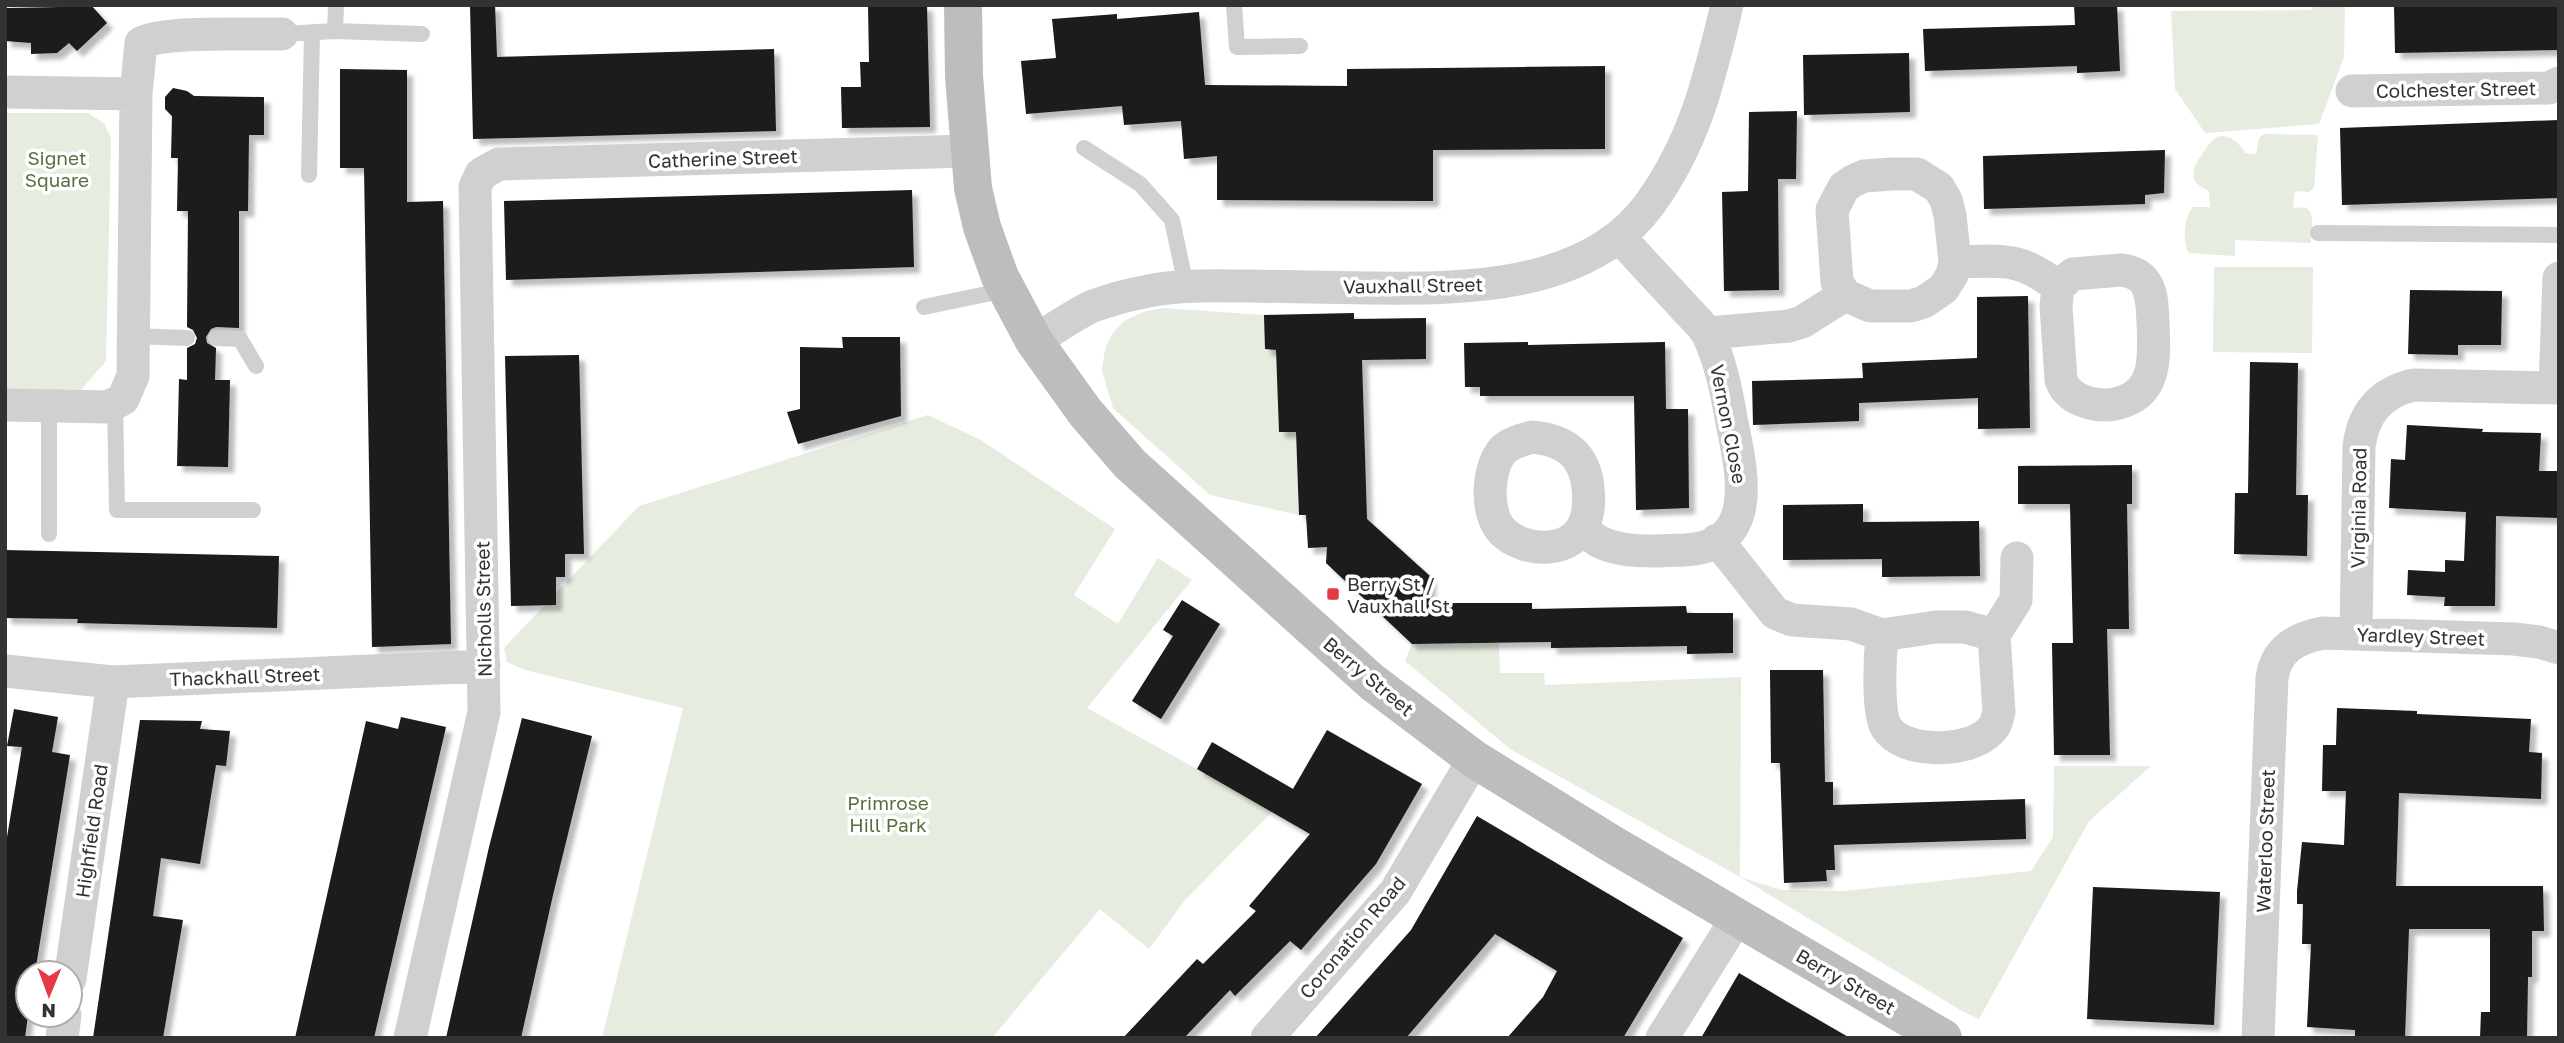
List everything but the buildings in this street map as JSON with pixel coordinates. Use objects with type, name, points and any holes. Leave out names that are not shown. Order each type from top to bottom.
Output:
[{"type":"street","name":"Berry Street","points":[[962,5],[969,150],[973,188],[982,227],[1006,290],[1034,341],[1086,412],[1130,464],[1372,682],[1474,759],[1528,794],[1943,1038]]},
{"type":"street","name":"Vauxhall Street","points":[[1034,341],[1093,307],[1140,293],[1185,286],[1432,288],[1492,284],[1543,274],[1579,260],[1619,236],[1647,208],[1672,170],[1691,133],[1707,88],[1727,5]]},
{"type":"street","points":[[5,405],[107,407],[123,399],[133,376],[136,94],[141,43],[151,37],[297,33]]},
{"type":"street","name":"Colchester Street","points":[[2352,91],[2549,88],[2559,83]]},
{"type":"street","points":[[5,92],[136,94]]},
{"type":"street","name":"Catherine Street","points":[[481,174],[499,164],[969,150]]},
{"type":"street","name":"Nicholls Street","points":[[410,1038],[484,712],[475,187],[481,174]]},
{"type":"street","points":[[1917,174],[1939,188],[1950,215],[1955,261],[1952,275],[1943,289],[1924,302],[1910,306],[1870,306],[1845,295],[1837,282],[1834,265],[1832,210],[1844,187],[1864,176],[1917,174]]},
{"type":"street","name":"Vernon Close","points":[[1619,236],[1708,333],[1725,384],[1743,479],[1738,516],[1727,532],[1717,540]]},
{"type":"street","points":[[1955,261],[2027,265],[2058,287]]},
{"type":"street","name":"Virginia Road","points":[[2356,633],[2359,447],[2365,421],[2371,411],[2395,390],[2413,385],[2557,388],[2559,278]]},
{"type":"street","points":[[1708,333],[1789,327],[1802,322],[1845,295]]},
{"type":"street","points":[[1583,529],[1601,542],[1648,551],[1693,549],[1717,540],[1774,613],[1792,620],[1851,624],[1882,635],[1936,627],[1965,627],[1994,635]]},
{"type":"street","points":[[1882,635],[1881,712],[1887,728],[1901,740],[1924,748],[1953,747],[1974,742],[1989,733],[1999,712],[1994,635],[2016,600],[2017,558]]},
{"type":"street","name":"Yardley Street","points":[[2285,648],[2307,636],[2356,633],[2525,640],[2559,648]]},
{"type":"street","name":"Waterloo Street","points":[[2258,1038],[2272,678],[2278,657],[2285,648]]},
{"type":"street","name":"Thackhall Street","points":[[5,671],[113,682],[484,666]]},
{"type":"street","name":"Highfield Road","points":[[73,959],[113,682]]},
{"type":"street","name":"Coronation Road","points":[[1268,1038],[1395,892],[1474,759]]},
{"type":"street","points":[[1662,1038],[1737,918]]},
{"type":"lane","points":[[335,31],[336,5]]},
{"type":"lane","points":[[1234,5],[1237,47],[1300,47]]},
{"type":"lane","points":[[309,175],[297,33],[335,31],[422,34]]},
{"type":"lane","points":[[1084,148],[1140,184],[1172,220],[1185,286]]},
{"type":"lane","points":[[2318,233],[2559,235]]},
{"type":"lane","points":[[924,307],[1006,290]]},
{"type":"lane","points":[[134,336],[187,338]]},
{"type":"lane","points":[[216,338],[240,339],[256,366]]},
{"type":"lane","points":[[115,403],[117,510],[253,510]]},
{"type":"lane","points":[[49,407],[49,534]]},
{"type":"green space","points":[[2313,5],[2345,5],[2344,57],[2319,124],[2205,133],[2175,89],[2171,11],[2312,10]]},
{"type":"green space","name":"Signet Square","points":[[5,113],[88,113],[104,123],[111,138],[106,361],[80,391],[5,389]]},
{"type":"green space","points":[[2264,134],[2318,135],[2314,188],[2309,192],[2295,191],[2293,208],[2309,210],[2312,224],[2311,243],[2235,240],[2235,256],[2189,253],[2185,236],[2190,211],[2193,207],[2210,207],[2209,191],[2197,184],[2193,175],[2199,159],[2213,140],[2223,136],[2240,145],[2245,153],[2256,154],[2259,138]]},
{"type":"green space","points":[[2214,267],[2313,267],[2312,353],[2213,352]]},
{"type":"green space","points":[[1163,308],[1264,315],[1276,350],[1279,432],[1296,432],[1299,515],[1210,495],[1113,408],[1102,371],[1105,349],[1112,334],[1124,321],[1143,312]]},
{"type":"green space","name":"Primrose Hill Park","points":[[928,415],[979,439],[1115,529],[1074,595],[1118,624],[1158,558],[1192,580],[1087,708],[1273,811],[1185,900],[1149,949],[1100,909],[992,1038],[602,1038],[683,708],[525,670],[507,662],[504,648],[639,506]]},
{"type":"green space","points":[[1499,643],[1500,673],[1544,673],[1545,685],[1741,677],[1740,877],[1510,749],[1405,661],[1412,644]]},
{"type":"green space","points":[[2054,766],[2151,766],[2089,821],[1979,1019],[1740,877],[1782,890],[1845,891],[2031,871],[2053,837]]},
{"type":"place","name":"Berry St / Vauxhall St","points":[[1333,594]]}]
